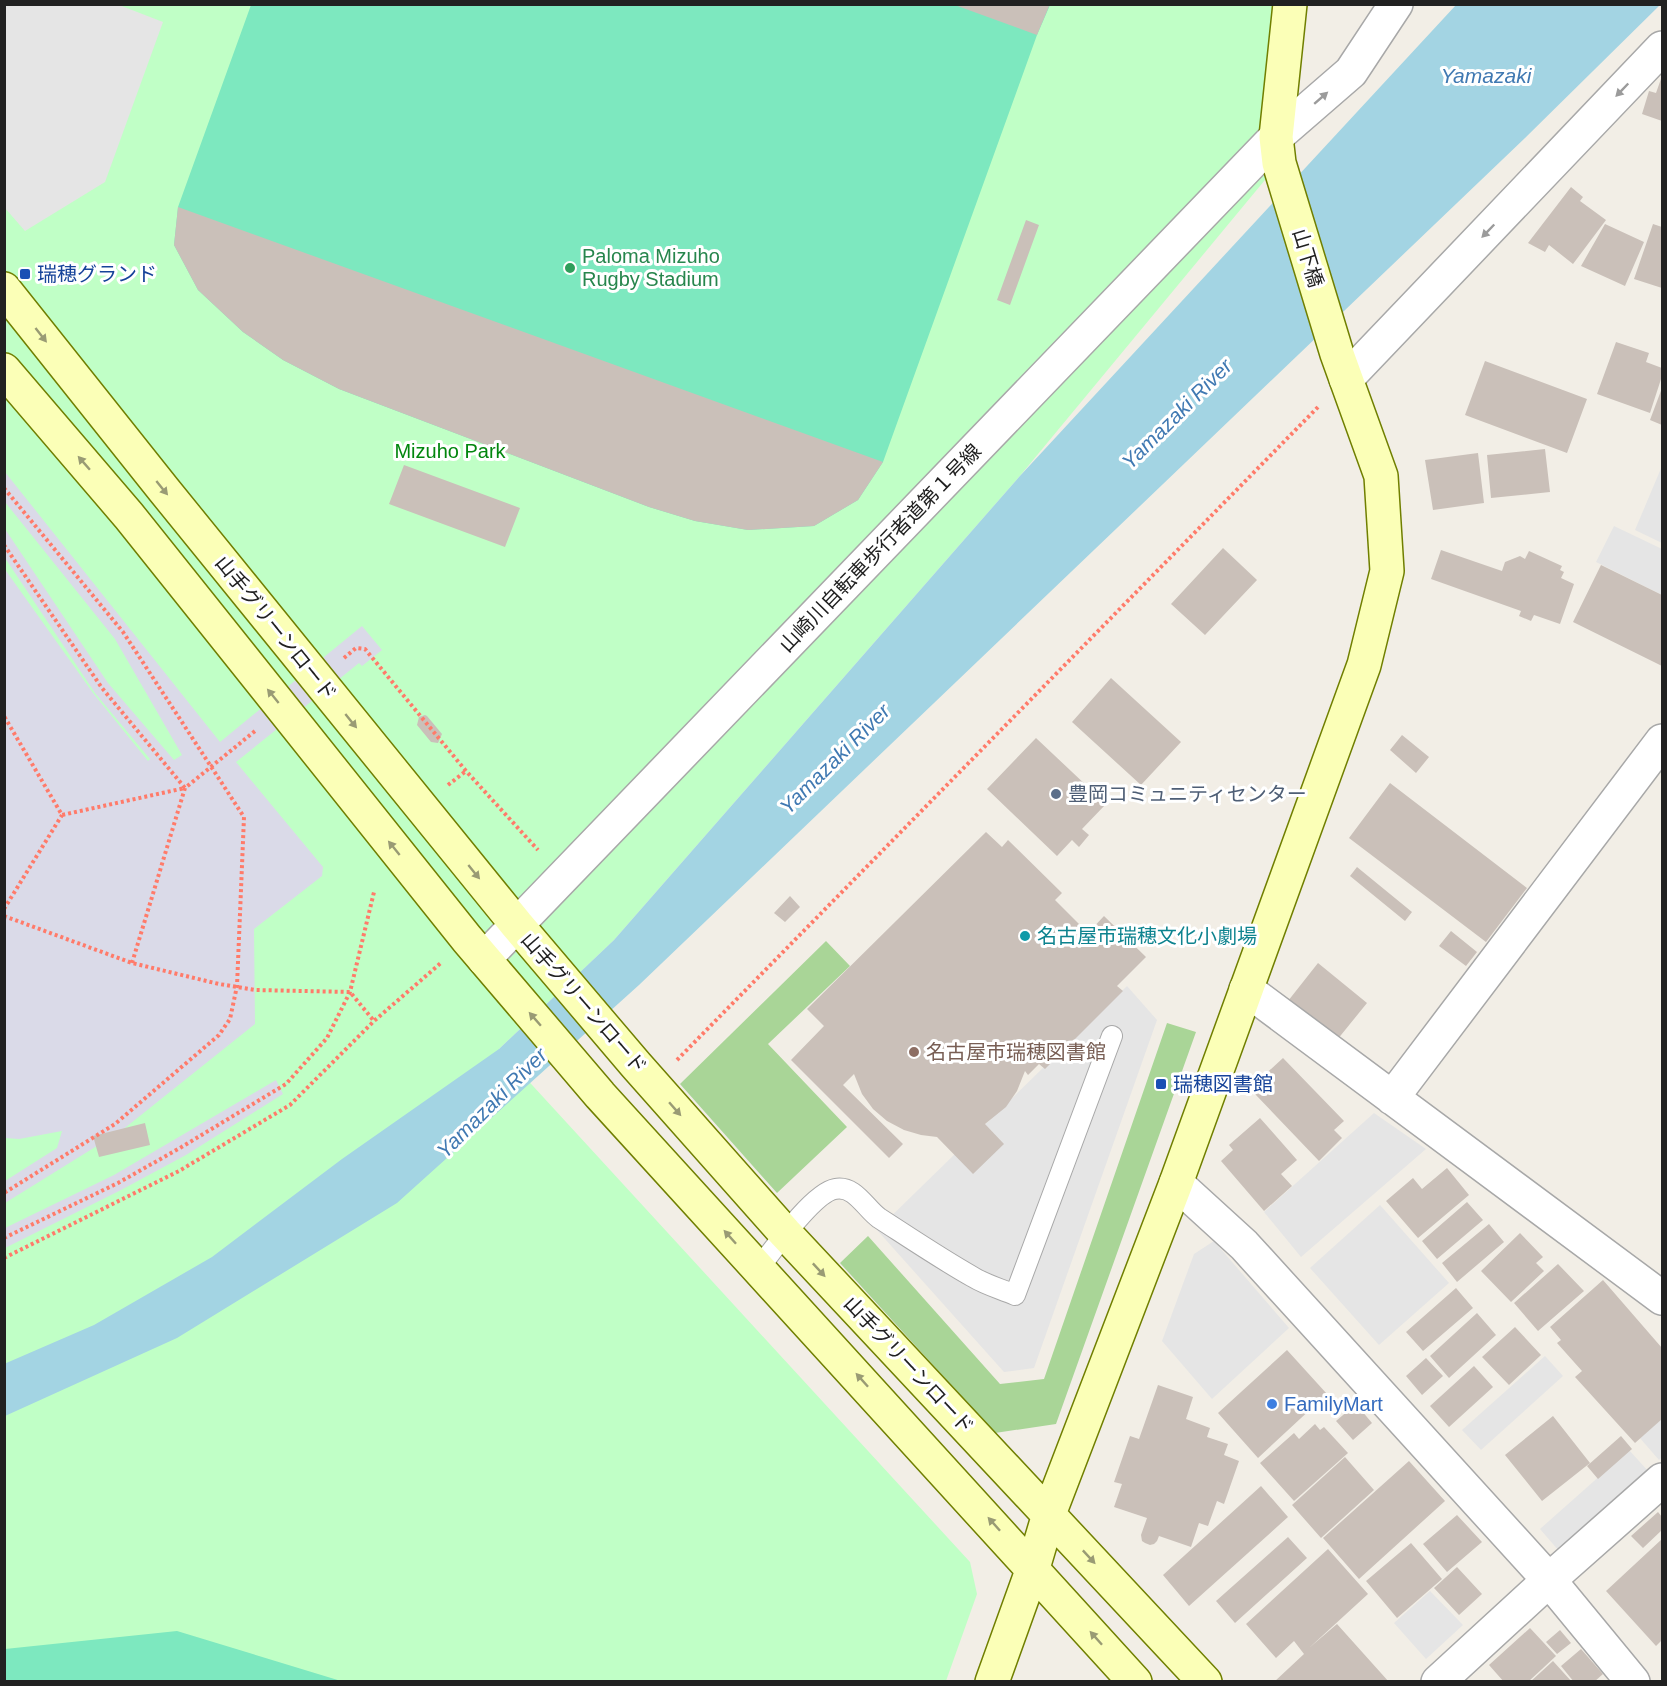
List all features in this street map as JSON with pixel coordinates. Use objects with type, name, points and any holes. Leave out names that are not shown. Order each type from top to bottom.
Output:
[{"type":"street","name":"山崎川自転車歩行者道第１号線","points":[[483,958],[523,932],[563,878],[1278,150],[1351,72],[1396,4]]},
{"type":"street","points":[[1278,150],[1288,5]]},
{"type":"street","points":[[1342,367],[1662,48]]},
{"type":"street","name":"山下橋","points":[[992,1682],[1033,1568],[1049,1514],[1176,1183],[1364,665],[1387,571],[1381,476],[1342,367],[1278,150]]},
{"type":"street","name":"山手グリーンロード","points":[[4,289],[523,932],[645,1075],[785,1233],[1205,1682]]},
{"type":"street","points":[[4,370],[129,516],[483,958],[600,1095],[1135,1682]]},
{"type":"street","points":[[1392,1098],[1662,741]]},
{"type":"street","points":[[1246,989],[1662,1298]]},
{"type":"street","points":[[1176,1183],[1244,1245],[1549,1580],[1633,1682]]},
{"type":"street","points":[[1438,1682],[1662,1480]]},
{"type":"lane","points":[[759,1268],[785,1233],[813,1203],[832,1190],[844,1188],[857,1196],[877,1216],[975,1279],[1015,1295],[1112,1036]]},
{"type":"path","points":[[645,1075],[1342,367]]},
{"type":"path","points":[[4,488],[123,632],[244,817],[237,986],[230,1019],[219,1035],[114,1124],[4,1193]]},
{"type":"path","points":[[4,545],[102,688],[185,788]]},
{"type":"path","points":[[338,663],[356,648],[365,649],[466,771],[563,878]]},
{"type":"path","points":[[4,716],[62,815]]},
{"type":"path","points":[[4,909],[62,815],[185,788],[257,729]]},
{"type":"path","points":[[444,788],[466,771]]},
{"type":"path","points":[[132,963],[185,788]]},
{"type":"path","points":[[4,1238],[118,1183],[285,1084],[327,1038],[350,992],[374,892]]},
{"type":"path","points":[[4,916],[132,963],[219,984],[255,990],[350,992],[374,1021]]},
{"type":"path","points":[[4,1258],[179,1172],[290,1105],[374,1021],[483,958]]},
{"type":"green space","name":"Mizuho Park","points":[[1283,4],[1279,163],[1019,477],[614,940],[499,1049],[970,1562],[977,1594],[946,1681],[5,1682],[5,5]]},
{"type":"green space","name":"Paloma Mizuho Rugby Stadium","points":[[251,5],[1050,5],[1037,35],[883,462],[858,500],[814,526],[748,530],[695,521],[649,507],[339,389],[283,360],[243,332],[198,290],[174,245],[178,207]]},
{"type":"green space","points":[[826,941],[850,966],[768,1044],[847,1127],[777,1193],[680,1084]]},
{"type":"green space","points":[[1167,1023],[1196,1032],[1056,1424],[995,1433],[840,1263],[868,1236],[1000,1384],[1044,1379]]},
{"type":"green space","points":[[177,1631],[341,1681],[5,1681],[5,1649]]},
{"type":"shaded area","points":[[4,5],[119,5],[163,22],[105,182],[25,231],[5,208]]},
{"type":"shaded area","points":[[1662,466],[1662,543],[1635,530]]},
{"type":"shaded area","points":[[5,472],[220,742],[362,626],[382,650],[362,666],[359,663],[236,762],[323,867],[322,876],[254,929],[255,1024],[121,1131],[5,1203],[5,1181],[57,1148],[62,1131],[19,1139],[5,1138],[4,568],[93,693],[148,761],[150,759],[95,693],[5,558],[5,529],[108,683],[174,760],[182,755],[115,639],[5,502]]},
{"type":"shaded area","points":[[1614,526],[1662,549],[1662,595],[1596,562]]},
{"type":"shaded area","points":[[1127,986],[1157,1020],[1034,1368],[1004,1372],[877,1230]]},
{"type":"shaded area","points":[[276,1080],[283,1094],[186,1155],[5,1248],[5,1228],[114,1175]]},
{"type":"shaded area","points":[[1374,1113],[1426,1149],[1301,1257],[1264,1212]]},
{"type":"shaded area","points":[[1380,1205],[1449,1283],[1379,1345],[1310,1268]]},
{"type":"shaded area","points":[[1214,1241],[1289,1328],[1212,1399],[1162,1341],[1194,1254]]},
{"type":"shaded area","points":[[1545,1356],[1563,1376],[1481,1450],[1462,1430]]},
{"type":"shaded area","points":[[1662,1416],[1662,1457],[1659,1460],[1639,1437]]},
{"type":"shaded area","points":[[1629,1450],[1649,1472],[1559,1551],[1540,1529]]},
{"type":"shaded area","points":[[1430,1591],[1463,1625],[1426,1659],[1394,1623]]},
{"type":"water","name":"Yamazaki","points":[[1456,5],[1660,5],[1525,138],[639,985],[397,1203],[177,1338],[5,1416],[4,1364],[94,1325],[212,1257],[342,1159],[499,1049],[614,940],[1019,477]]},
{"type":"building","points":[[952,4],[1050,4],[1037,35]]},
{"type":"building","points":[[1662,76],[1662,121],[1642,114],[1649,91],[1656,93]]},
{"type":"building","points":[[1571,187],[1583,197],[1580,201],[1606,220],[1573,264],[1549,245],[1545,252],[1528,243]]},
{"type":"building","points":[[178,207],[883,462],[858,500],[814,526],[748,530],[695,521],[649,507],[339,389],[283,360],[243,332],[198,290],[174,245]]},
{"type":"building","points":[[1026,220],[1039,225],[1010,305],[997,300]]},
{"type":"building","points":[[1605,224],[1644,242],[1625,286],[1581,266]]},
{"type":"building","points":[[1653,224],[1662,227],[1662,288],[1634,279]]},
{"type":"building","points":[[1616,342],[1649,353],[1646,362],[1662,368],[1662,376],[1650,413],[1597,394]]},
{"type":"building","points":[[1485,361],[1587,399],[1567,453],[1465,415]]},
{"type":"building","points":[[1662,388],[1662,425],[1650,420]]},
{"type":"building","points":[[1545,449],[1550,492],[1491,498],[1487,455]]},
{"type":"building","points":[[1478,453],[1484,503],[1433,510],[1425,460]]},
{"type":"building","points":[[404,465],[520,508],[505,547],[389,504]]},
{"type":"building","points":[[1223,548],[1257,580],[1205,635],[1171,604]]},
{"type":"building","points":[[1441,550],[1502,571],[1505,562],[1520,556],[1525,559],[1529,551],[1562,566],[1560,570],[1564,572],[1561,578],[1574,584],[1560,624],[1534,615],[1531,621],[1519,616],[1521,611],[1431,579]]},
{"type":"building","points":[[1601,565],[1662,595],[1662,666],[1573,622]]},
{"type":"building","points":[[1111,678],[1181,742],[1141,785],[1072,722]]},
{"type":"building","points":[[425,715],[442,734],[438,743],[431,742],[417,725],[419,717]]},
{"type":"building","points":[[1402,735],[1429,757],[1416,773],[1390,750]]},
{"type":"building","points":[[1036,738],[1106,804],[1082,829],[1089,835],[1079,847],[1072,840],[1057,856],[987,789]]},
{"type":"building","points":[[1390,783],[1527,888],[1486,942],[1349,838]]},
{"type":"building","points":[[986,832],[1002,847],[1008,840],[1062,893],[1055,900],[1088,933],[1104,916],[1146,957],[1117,986],[1123,991],[1045,1069],[1039,1064],[1028,1075],[1025,1071],[1017,1091],[1006,1107],[985,1124],[1004,1144],[973,1174],[937,1137],[904,1130],[887,1121],[873,1109],[862,1094],[854,1074],[843,1085],[903,1144],[889,1158],[791,1060],[824,1026],[807,1009]]},
{"type":"building","points":[[1357,867],[1412,912],[1405,921],[1350,876]]},
{"type":"building","points":[[790,896],[800,907],[785,922],[774,913]]},
{"type":"building","points":[[1451,931],[1477,952],[1466,966],[1439,946]]},
{"type":"building","points":[[1318,963],[1367,1003],[1337,1040],[1288,1001]]},
{"type":"building","points":[[1283,1058],[1344,1121],[1334,1130],[1342,1138],[1319,1161],[1255,1094],[1264,1086],[1259,1080]]},
{"type":"building","points":[[1260,1118],[1297,1160],[1281,1174],[1292,1186],[1264,1211],[1221,1161],[1233,1150],[1229,1145]]},
{"type":"building","points":[[145,1123],[150,1145],[99,1157],[93,1136]]},
{"type":"building","points":[[1447,1168],[1469,1195],[1418,1238],[1386,1201],[1413,1178],[1422,1189]]},
{"type":"building","points":[[1467,1202],[1483,1220],[1437,1259],[1422,1241]]},
{"type":"building","points":[[1489,1224],[1504,1242],[1457,1282],[1442,1263]]},
{"type":"building","points":[[1520,1233],[1543,1257],[1536,1263],[1544,1271],[1511,1302],[1481,1271]]},
{"type":"building","points":[[1558,1264],[1584,1291],[1538,1331],[1514,1303]]},
{"type":"building","points":[[1603,1280],[1662,1348],[1662,1419],[1635,1443],[1575,1377],[1582,1371],[1557,1343],[1561,1340],[1550,1327]]},
{"type":"building","points":[[1456,1288],[1473,1308],[1423,1351],[1406,1332]]},
{"type":"building","points":[[1477,1313],[1496,1335],[1449,1378],[1430,1356]]},
{"type":"building","points":[[1515,1327],[1541,1355],[1509,1385],[1482,1357]]},
{"type":"building","name":"FamilyMart","points":[[1287,1350],[1327,1394],[1258,1458],[1218,1413]]},
{"type":"building","points":[[1426,1358],[1443,1376],[1422,1395],[1406,1376]]},
{"type":"building","points":[[1474,1366],[1493,1387],[1449,1427],[1430,1406]]},
{"type":"building","points":[[1158,1385],[1193,1397],[1186,1419],[1210,1428],[1207,1437],[1228,1444],[1224,1455],[1239,1461],[1224,1504],[1217,1501],[1208,1526],[1199,1523],[1191,1547],[1159,1536],[1154,1544],[1145,1543],[1141,1535],[1147,1518],[1114,1507],[1122,1484],[1114,1482],[1130,1436],[1139,1439]]},
{"type":"building","points":[[1356,1404],[1372,1423],[1353,1440],[1336,1421]]},
{"type":"building","points":[[1553,1416],[1590,1463],[1542,1501],[1505,1455]]},
{"type":"building","points":[[1315,1424],[1320,1430],[1324,1427],[1348,1453],[1294,1501],[1260,1463],[1294,1433],[1299,1439]]},
{"type":"building","points":[[1621,1436],[1632,1449],[1598,1479],[1587,1466]]},
{"type":"building","points":[[1345,1457],[1374,1490],[1321,1538],[1292,1505]]},
{"type":"building","points":[[1409,1461],[1445,1501],[1359,1579],[1323,1538]]},
{"type":"building","points":[[1261,1486],[1288,1517],[1189,1606],[1163,1575]]},
{"type":"building","points":[[1658,1512],[1662,1517],[1662,1530],[1643,1548],[1631,1536]]},
{"type":"building","points":[[1457,1515],[1482,1542],[1447,1572],[1423,1544]]},
{"type":"building","points":[[1288,1537],[1307,1558],[1235,1623],[1216,1601]]},
{"type":"building","points":[[1662,1539],[1662,1640],[1656,1646],[1606,1591]]},
{"type":"building","points":[[1411,1543],[1442,1579],[1397,1618],[1366,1581]]},
{"type":"building","points":[[1328,1549],[1368,1594],[1309,1648],[1337,1624],[1389,1682],[1274,1682],[1304,1654],[1294,1641],[1276,1658],[1246,1624]]},
{"type":"building","points":[[1457,1567],[1482,1594],[1459,1615],[1434,1588]]},
{"type":"building","points":[[1530,1628],[1556,1656],[1528,1682],[1504,1682],[1489,1665]]},
{"type":"building","points":[[1560,1630],[1571,1643],[1557,1654],[1546,1642]]},
{"type":"building","points":[[1581,1649],[1603,1674],[1594,1682],[1574,1682],[1561,1666]]},
{"type":"building","points":[[1553,1661],[1572,1682],[1530,1682]]},
{"type":"place","name":"Paloma Mizuho Rugby Stadium","points":[[570,268]]},
{"type":"place","name":"瑞穂グランド","points":[[25,274]]},
{"type":"place","name":"豊岡コミュニティセンター","points":[[1056,794]]},
{"type":"place","name":"名古屋市瑞穂文化小劇場","points":[[1025,936]]},
{"type":"place","name":"名古屋市瑞穂図書館","points":[[914,1052]]},
{"type":"place","name":"瑞穂図書館","points":[[1161,1084]]},
{"type":"place","name":"FamilyMart","points":[[1272,1404]]},
{"type":"water label","name":"Yamazaki River","points":[[1177,414]]},
{"type":"water label","name":"Yamazaki River","points":[[835,759]]},
{"type":"water label","name":"Yamazaki River","points":[[492,1103]]}]
